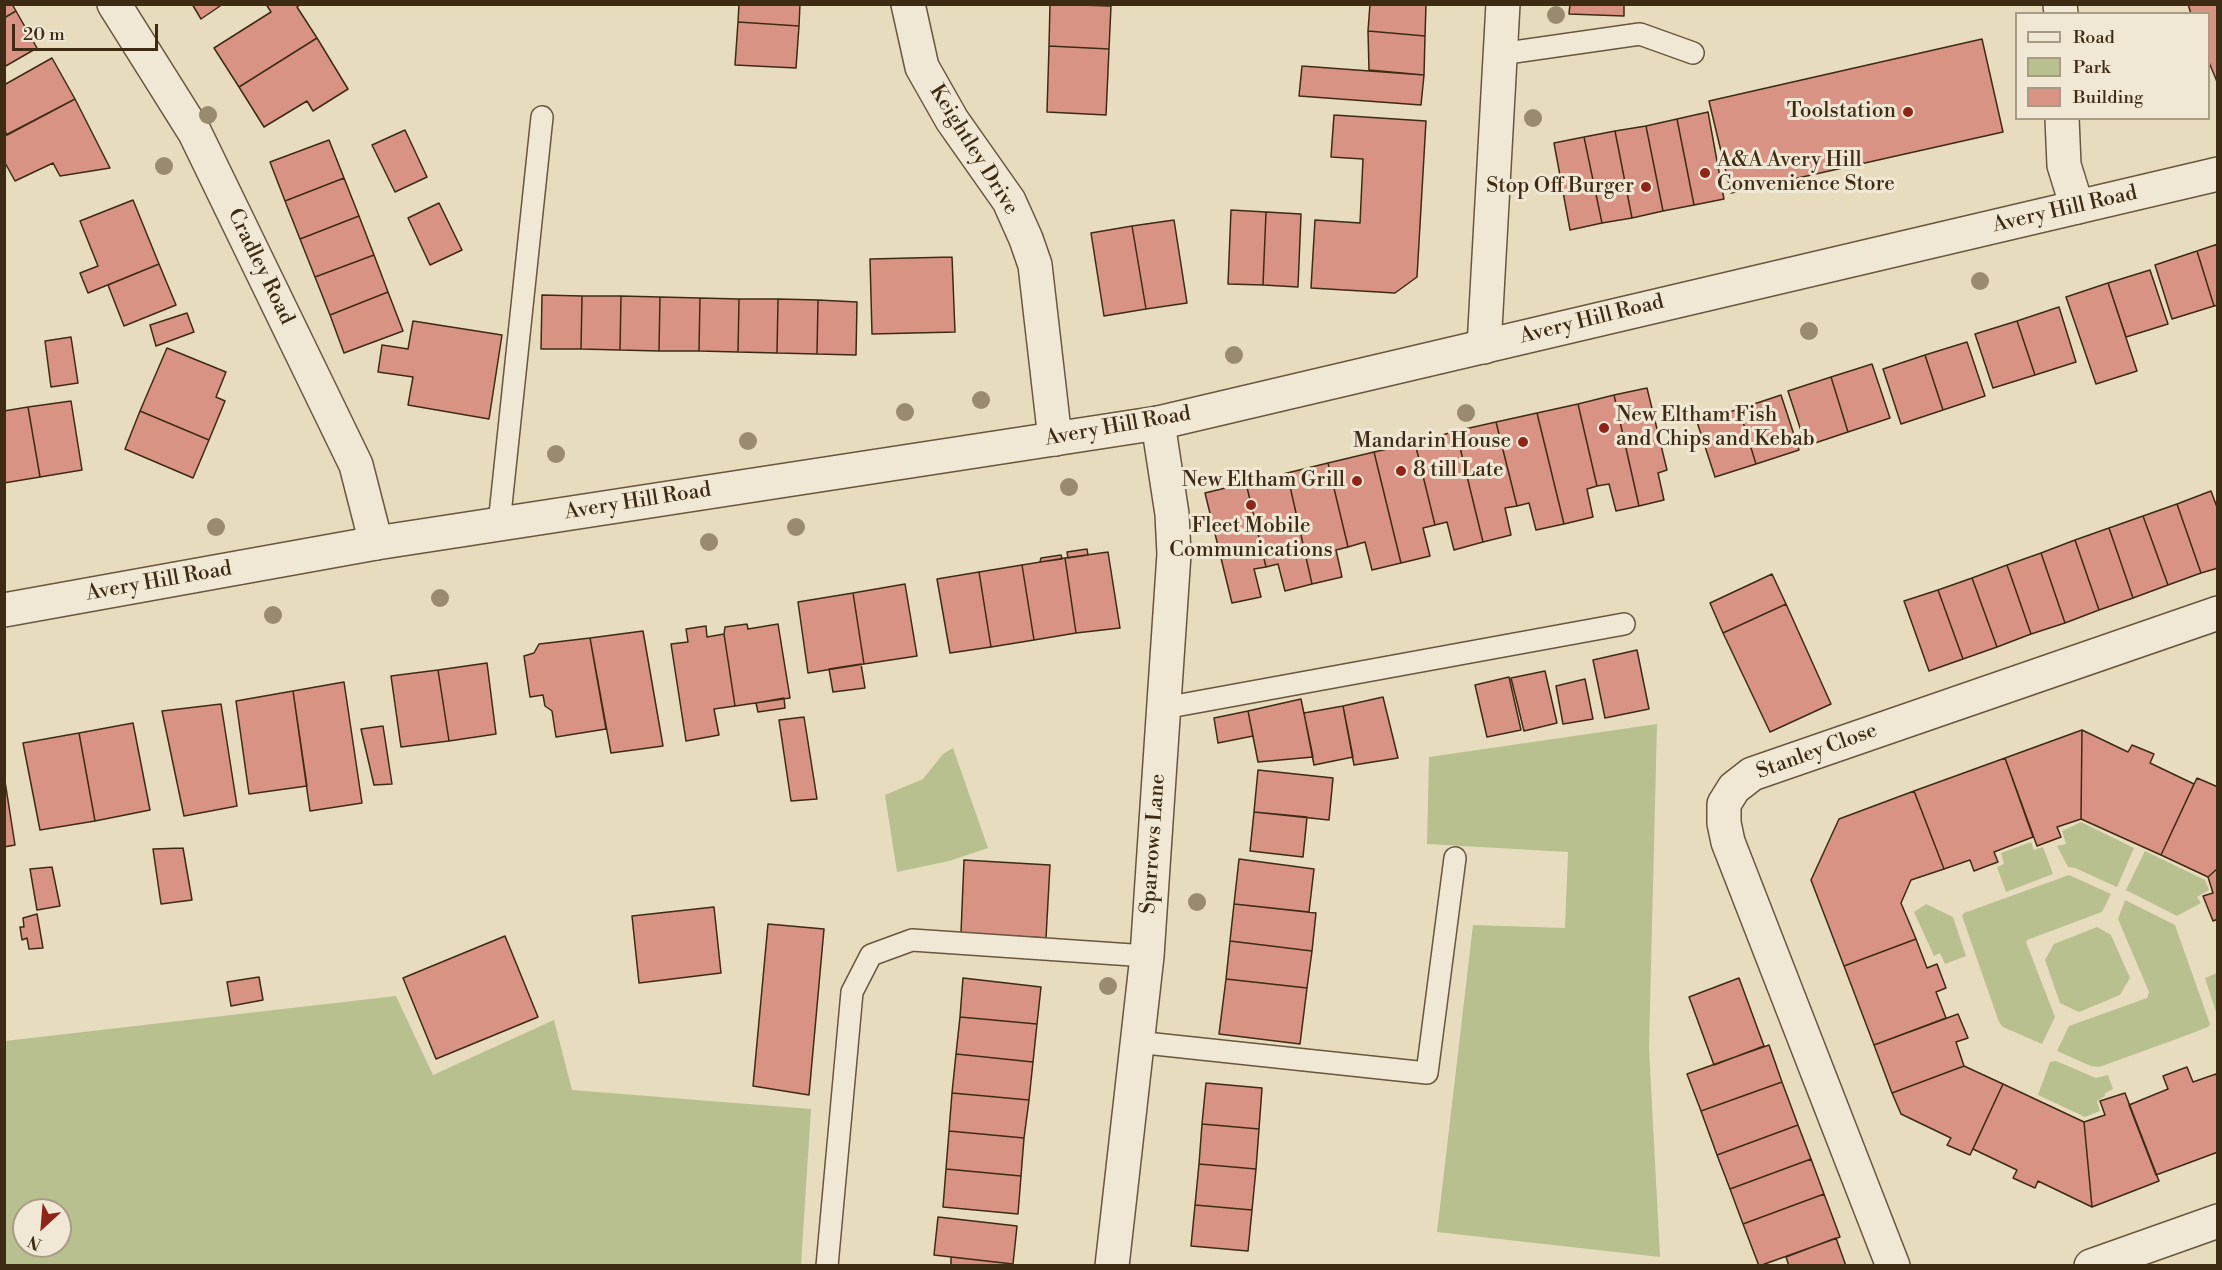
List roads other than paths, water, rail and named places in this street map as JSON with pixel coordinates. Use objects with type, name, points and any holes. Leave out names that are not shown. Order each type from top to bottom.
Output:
[{"type":"street","name":"Cradley Road","points":[[114,4],[206,154],[356,465],[376,543]]},
{"type":"street","name":"Keightley Drive","points":[[908,4],[922,67],[952,120],[1009,201],[1035,265],[1055,438]]},
{"type":"street","points":[[1484,347],[1503,4]]},
{"type":"street","points":[[2062,120],[2064,165],[2078,207]]},
{"type":"street","name":"Avery Hill Road","points":[[4,610],[376,543],[1158,423],[2217,174]]},
{"type":"street","name":"Sparrows Lane","points":[[1112,1266],[1147,956],[1174,554],[1172,514],[1158,423]]},
{"type":"street","name":"Stanley Close","points":[[1893,1266],[1728,842],[1724,823],[1724,804],[1734,788],[1752,774],[2217,613]]},
{"type":"street","points":[[2091,1266],[2217,1221]]},
{"type":"lane","points":[[1500,54],[1640,34],[1693,53]]},
{"type":"lane","points":[[499,524],[542,117]]},
{"type":"lane","points":[[1164,708],[1624,624]]},
{"type":"lane","points":[[1136,1042],[1427,1072],[1455,858]]},
{"type":"lane","points":[[827,1266],[852,992],[871,955],[912,940],[1147,956]]},
{"type":"place","name":"Toolstation","points":[[1908,112]]},
{"type":"place","name":"A&A Avery Hill Convenience Store","points":[[1705,173]]},
{"type":"place","name":"Stop Off Burger","points":[[1646,187]]},
{"type":"place","name":"New Eltham Fish and Chips and Kebab","points":[[1604,428]]},
{"type":"place","name":"Mandarin House","points":[[1523,442]]},
{"type":"place","name":"8 till Late","points":[[1401,471]]},
{"type":"place","name":"New Eltham Grill","points":[[1357,481]]},
{"type":"place","name":"Fleet Mobile Communications","points":[[1251,505]]}]
